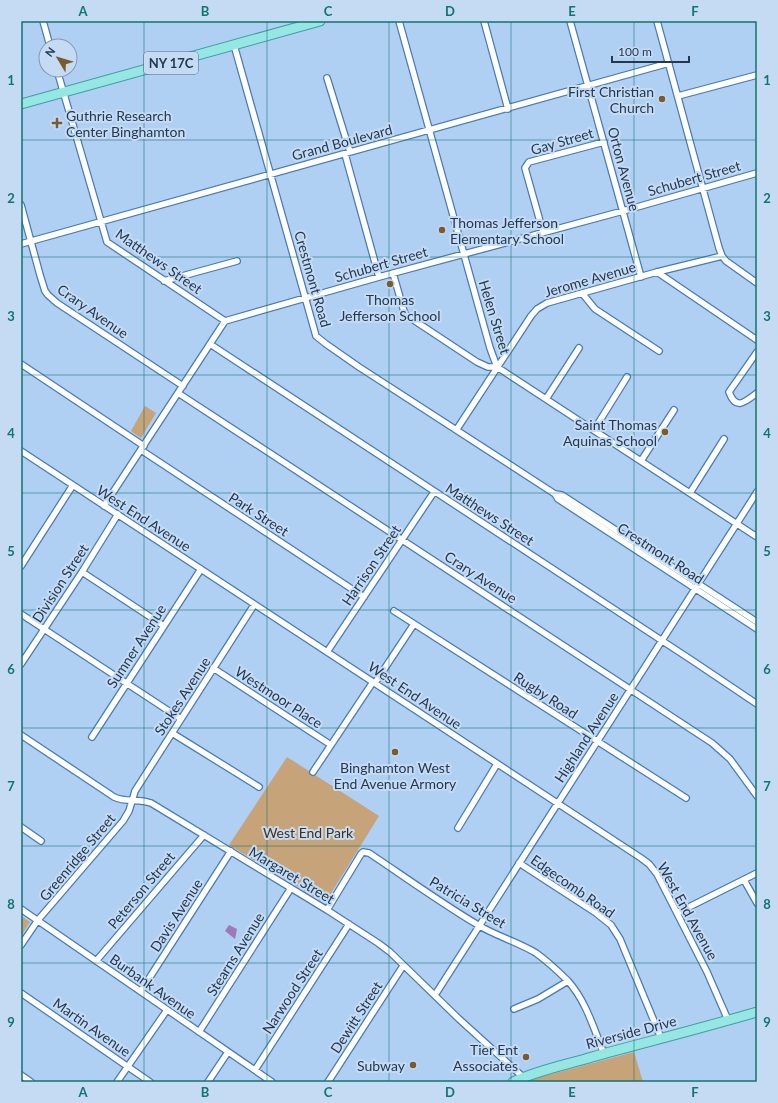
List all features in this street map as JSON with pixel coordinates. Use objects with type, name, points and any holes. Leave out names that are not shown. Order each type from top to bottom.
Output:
[{"type":"main road","name":"NY 17C","points":[[21,104],[320,21]]},
{"type":"main road","name":"Riverside Drive","points":[[513,1082],[523,1077],[757,1012]]},
{"type":"street","points":[[43,21],[48,38]]},
{"type":"street","name":"Helen Street","points":[[399,21],[490,348],[498,367],[757,537]]},
{"type":"street","points":[[484,21],[508,109]]},
{"type":"street","name":"Orton Avenue","points":[[570,21],[641,277]]},
{"type":"street","points":[[658,21],[702,188],[722,256],[731,265],[757,283]]},
{"type":"street","name":"Crestmont Road","points":[[234,45],[316,336],[359,367],[555,494],[562,495],[757,622]]},
{"type":"street","name":"Grand Boulevard","points":[[21,244],[669,63]]},
{"type":"street","points":[[678,96],[757,75]]},
{"type":"street","name":"Matthews Street","points":[[60,78],[106,239],[110,245],[225,321]]},
{"type":"street","points":[[327,78],[348,153],[379,277]]},
{"type":"street","name":"Gay Street","points":[[543,232],[525,168],[526,164],[604,142]]},
{"type":"street","name":"Schubert Street","points":[[225,321],[464,253],[623,211],[757,173]]},
{"type":"street","name":"Crary Avenue","points":[[21,205],[45,291],[51,299],[183,386]]},
{"type":"street","name":"Jerome Avenue","points":[[457,430],[537,309],[547,303],[657,272],[722,256]]},
{"type":"street","points":[[164,281],[237,261]]},
{"type":"street","points":[[657,272],[757,340]]},
{"type":"street","points":[[393,273],[405,314],[477,362],[488,367],[498,367]]},
{"type":"street","points":[[582,293],[596,309],[659,351]]},
{"type":"street","points":[[104,506],[225,321]]},
{"type":"street","name":"Matthews Street","points":[[210,344],[662,640],[757,704]]},
{"type":"street","points":[[546,399],[579,348]]},
{"type":"street","points":[[757,352],[729,392],[732,400],[736,403],[746,403],[757,393]]},
{"type":"street","name":"Park Street","points":[[21,364],[142,448],[364,597]]},
{"type":"street","points":[[594,430],[627,377]]},
{"type":"street","name":"Crary Avenue","points":[[178,393],[719,748],[730,759],[757,796]]},
{"type":"street","points":[[641,461],[674,410]]},
{"type":"street","points":[[690,493],[724,439]]},
{"type":"street","name":"West End Avenue","points":[[21,452],[118,514],[649,864],[657,874],[707,972],[728,1020]]},
{"type":"street","points":[[21,566],[73,485]]},
{"type":"street","name":"Harrison Street","points":[[328,652],[434,492]]},
{"type":"street","name":"Highland Avenue","points":[[434,995],[757,492]]},
{"type":"street","name":"Crestmont Road","points":[[555,494],[558,499],[757,629]]},
{"type":"street","name":"Division Street","points":[[21,664],[82,572],[118,514]]},
{"type":"street","name":"Sumner Avenue","points":[[92,737],[200,569]]},
{"type":"street","points":[[82,572],[164,626]]},
{"type":"street","name":"Stokes Avenue","points":[[132,801],[135,792],[254,605]]},
{"type":"street","name":"Rugby Road","points":[[394,612],[686,798]]},
{"type":"street","points":[[21,614],[127,682],[181,719]]},
{"type":"street","points":[[313,772],[414,624]]},
{"type":"street","name":"Westmoor Place","points":[[214,668],[331,745]]},
{"type":"street","points":[[172,733],[259,787]]},
{"type":"street","name":"Margaret Street","points":[[21,735],[114,797],[125,801],[143,800],[151,803],[327,910],[378,943],[523,1077]]},
{"type":"street","points":[[458,828],[497,764]]},
{"type":"street","name":"Greenridge Street","points":[[21,945],[38,920],[123,821],[129,811],[132,801]]},
{"type":"street","points":[[21,827],[41,841]]},
{"type":"street","name":"Peterson Street","points":[[96,961],[204,835]]},
{"type":"street","name":"Davis Avenue","points":[[141,991],[231,851]]},
{"type":"street","name":"Patricia Street","points":[[327,910],[361,854],[366,852],[479,926],[535,953],[552,966],[568,981],[582,1001],[604,1054]]},
{"type":"street","name":"Edgecomb Road","points":[[519,863],[596,913],[615,930],[661,1038]]},
{"type":"street","points":[[677,913],[757,873]]},
{"type":"street","points":[[744,880],[757,903]]},
{"type":"street","name":"Stearns Avenue","points":[[199,1032],[291,888]]},
{"type":"street","name":"Burbank Avenue","points":[[21,909],[272,1082]]},
{"type":"street","name":"Narwood Street","points":[[255,1070],[349,924]]},
{"type":"street","name":"Dewitt Street","points":[[328,1082],[403,966]]},
{"type":"street","points":[[514,1009],[538,999],[568,981]]},
{"type":"street","name":"Martin Avenue","points":[[21,993],[150,1082]]},
{"type":"street","points":[[117,1082],[167,1010]]},
{"type":"street","points":[[208,1082],[228,1052]]},
{"type":"street","points":[[21,1075],[32,1082]]},
{"type":"green space","points":[[145,406],[156,413],[141,438],[131,431]]},
{"type":"green space","name":"West End Park","points":[[287,757],[379,816],[325,903],[229,845]]},
{"type":"green space","points":[[21,916],[30,922],[21,936]]},
{"type":"green space","points":[[634,1052],[643,1082],[528,1082],[537,1078]]},
{"type":"shaded area","points":[[229,925],[237,929],[235,939],[225,931]]},
{"type":"place","name":"First Christian Church","points":[[662,99]]},
{"type":"place","name":"Guthrie Research Center Binghamton","points":[[57,123]]},
{"type":"place","name":"Thomas Jefferson Elementary School","points":[[442,230]]},
{"type":"place","name":"Thomas Jefferson School","points":[[390,284]]},
{"type":"place","name":"Saint Thomas Aquinas School","points":[[665,432]]},
{"type":"place","name":"Binghamton West End Avenue Armory","points":[[395,752]]},
{"type":"place","name":"Tier Ent Associates","points":[[526,1057]]},
{"type":"place","name":"Subway","points":[[413,1065]]}]
